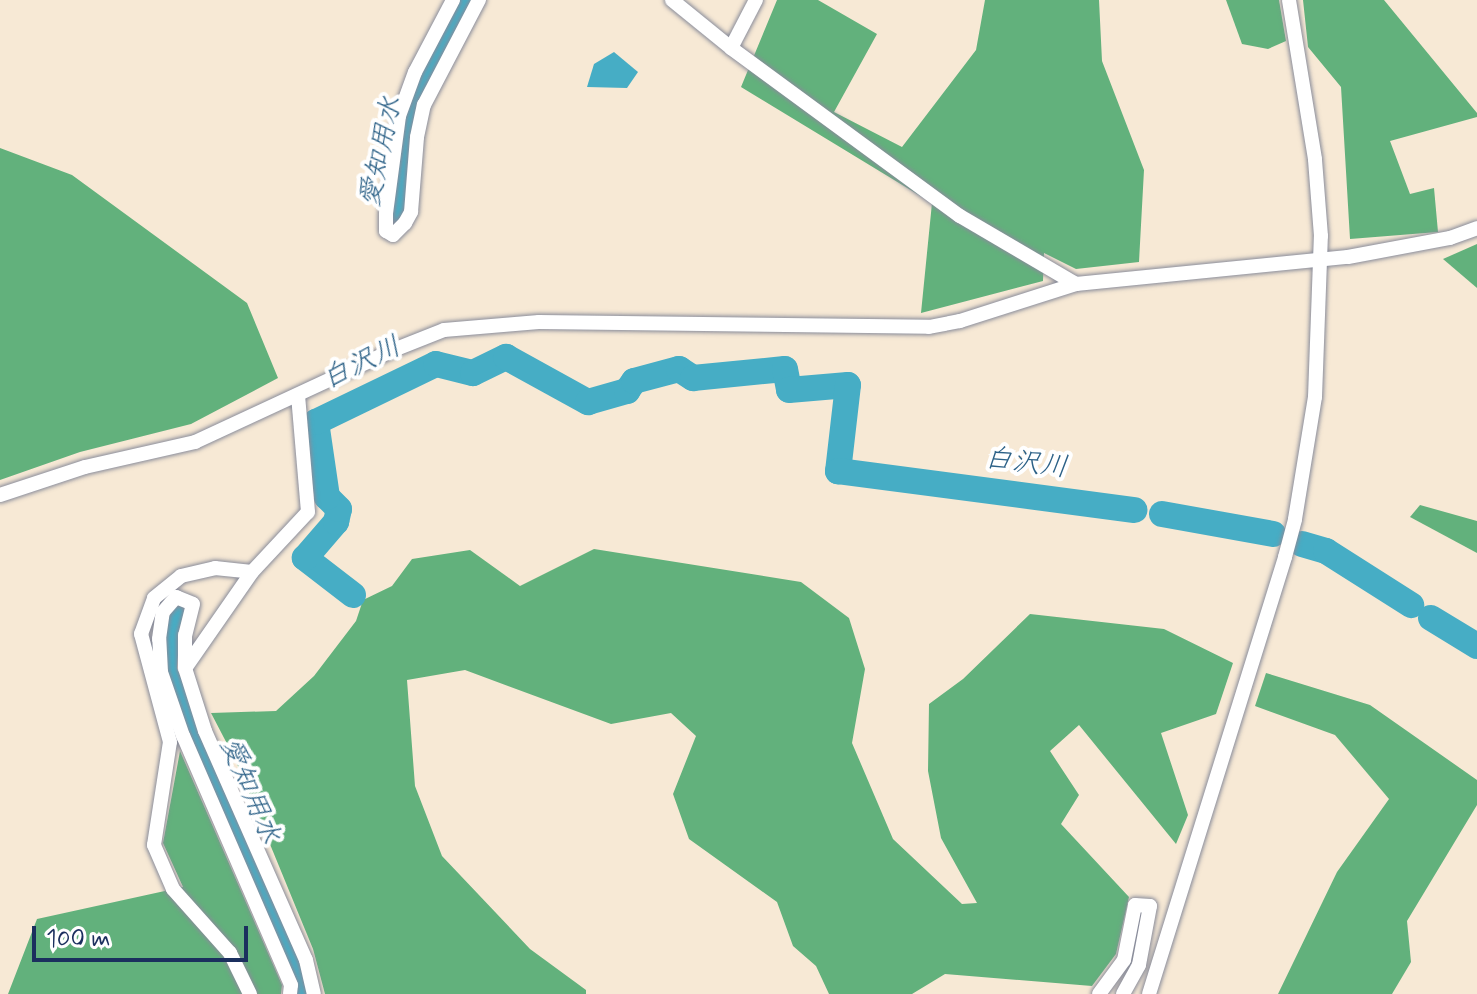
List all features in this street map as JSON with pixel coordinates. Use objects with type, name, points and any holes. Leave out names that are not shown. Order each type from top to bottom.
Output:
[{"type":"street","points":[[453,0],[415,72],[399,116],[386,213],[386,231],[393,235],[411,212],[417,137],[424,105],[479,0]]},
{"type":"street","points":[[672,0],[731,48],[960,216],[1076,284]]},
{"type":"street","points":[[731,48],[756,0]]},
{"type":"street","points":[[1149,994],[1295,519],[1315,397],[1322,259],[1315,159],[1289,0]]},
{"type":"street","points":[[0,495],[85,467],[195,442],[391,351],[457,329],[539,322],[929,327],[960,321],[1076,284],[1322,259],[1450,238],[1477,228]]},
{"type":"street","points":[[185,668],[252,572],[308,512],[298,395]]},
{"type":"street","points":[[250,994],[230,953],[173,889],[154,845],[170,742],[141,634],[154,598],[181,576],[215,568],[252,572]]},
{"type":"street","points":[[290,994],[291,985],[183,736],[161,672],[159,639],[163,612],[176,597],[193,604],[185,635],[185,668],[205,731],[306,960],[314,994]]},
{"type":"street","points":[[1099,994],[1124,960],[1135,905],[1150,906],[1139,965],[1123,994]]},
{"type":"green space","points":[[777,0],[818,0],[877,34],[834,112],[902,147],[976,50],[985,0],[1099,0],[1102,61],[1144,170],[1139,262],[1076,269],[1044,253],[1043,281],[921,313],[932,203],[741,87]]},
{"type":"green space","points":[[1226,0],[1279,0],[1286,41],[1268,49],[1242,44]]},
{"type":"green space","points":[[1303,0],[1384,0],[1477,113],[1477,117],[1390,141],[1410,194],[1434,188],[1438,232],[1350,239],[1341,87],[1308,47]]},
{"type":"green space","points":[[0,148],[72,175],[247,303],[278,378],[191,424],[80,452],[0,480]]},
{"type":"green space","points":[[1477,244],[1477,288],[1443,259]]},
{"type":"green space","points":[[1420,505],[1477,521],[1477,553],[1410,517]]},
{"type":"green space","points":[[594,549],[801,582],[849,618],[865,669],[852,743],[893,839],[962,904],[977,903],[941,838],[928,771],[929,704],[963,679],[1030,614],[1164,629],[1233,663],[1216,714],[1161,733],[1188,815],[1176,844],[1079,725],[1050,751],[1079,795],[1061,824],[1129,897],[1116,954],[1092,986],[945,974],[912,994],[829,994],[816,966],[793,946],[777,902],[689,839],[673,794],[696,736],[671,713],[611,724],[465,670],[407,680],[415,786],[442,856],[530,949],[586,990],[586,994],[325,994],[313,949],[235,759],[211,713],[276,711],[314,676],[356,621],[363,600],[392,586],[412,559],[470,550],[520,586]]},
{"type":"green space","points":[[1266,673],[1370,705],[1477,780],[1477,805],[1407,921],[1411,962],[1392,994],[1278,994],[1337,872],[1389,799],[1335,735],[1255,706]]},
{"type":"green space","points":[[180,751],[282,985],[281,994],[8,994],[37,919],[183,887],[163,843]]},
{"type":"water","points":[[614,52],[638,72],[627,88],[587,87],[594,64]]},
{"type":"waterway","name":"愛知用水","points":[[391,230],[402,205],[413,109],[430,69],[468,0]]},
{"type":"waterway","name":"白沢川","points":[[353,595],[305,558],[336,522],[339,509],[327,497],[316,422],[436,364],[473,373],[506,357],[588,402],[627,391],[634,381],[679,369],[693,378],[785,369],[789,390],[848,385],[838,471],[1134,510]]},
{"type":"waterway","name":"白沢川","points":[[1162,514],[1273,534]]},
{"type":"waterway","name":"白沢川","points":[[1302,544],[1326,551],[1411,605]]},
{"type":"waterway","name":"愛知用水","points":[[181,605],[172,632],[169,670],[301,981],[300,994]]},
{"type":"waterway","name":"白沢川","points":[[1431,618],[1477,646]]}]
